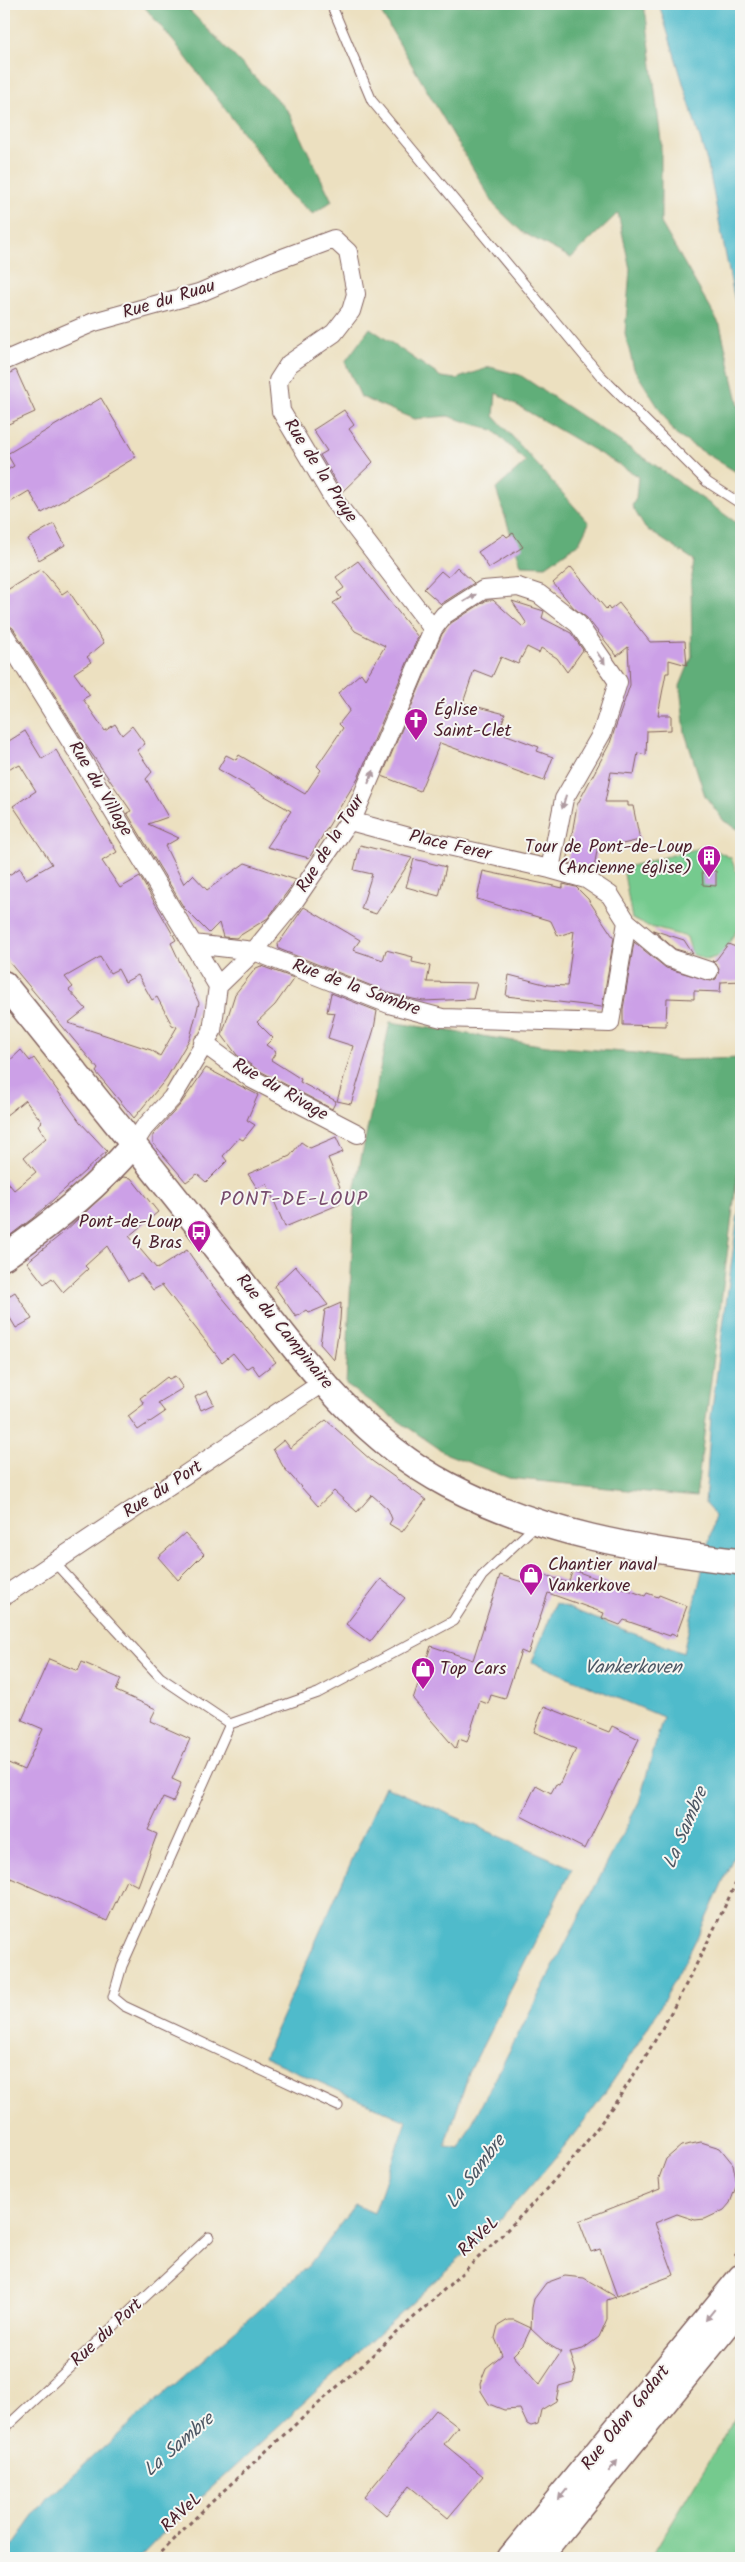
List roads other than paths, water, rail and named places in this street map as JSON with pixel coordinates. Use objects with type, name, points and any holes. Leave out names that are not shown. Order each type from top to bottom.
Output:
[{"type":"main road","name":"Rue du Campinaire","points":[[4,984],[322,1383],[395,1451],[448,1485],[537,1524],[657,1552],[741,1562]]},
{"type":"main road","points":[[4,1257],[33,1237],[110,1170],[134,1145]]},
{"type":"main road","name":"Rue Odon Godart","points":[[510,2558],[741,2277]]},
{"type":"main road","name":"Rue Odon Godart","points":[[538,2558],[741,2308]]},
{"type":"street","name":"Rue du Ruau","points":[[4,361],[94,322],[200,293],[272,262],[334,239]]},
{"type":"street","name":"Rue de la Praye","points":[[334,239],[348,252],[356,294],[351,312],[334,333],[288,364],[278,381],[281,410],[334,500],[433,629]]},
{"type":"street","name":"Rue de la Tour","points":[[218,986],[254,951],[291,906],[350,821],[356,811],[433,629],[444,615],[483,590],[518,587],[539,594],[578,624],[618,682],[602,733],[564,798],[550,869]]},
{"type":"street","name":"Rue du Village","points":[[4,634],[218,986]]},
{"type":"street","name":"Place Ferer","points":[[350,821],[409,837],[550,869]]},
{"type":"street","points":[[550,869],[586,879],[610,895],[627,922],[670,958],[710,971]]},
{"type":"street","name":"Rue de la Sambre","points":[[193,944],[254,951],[389,1004],[442,1018],[610,1023],[627,922]]},
{"type":"street","points":[[134,1145],[144,1128],[172,1098],[203,1043],[212,1031],[218,986]]},
{"type":"street","name":"Rue du Rivage","points":[[203,1043],[252,1079],[358,1134]]},
{"type":"street","name":"Rue du Port","points":[[4,1596],[219,1454],[322,1383]]},
{"type":"lane","points":[[331,4],[372,101],[600,375],[707,482],[741,504]]},
{"type":"lane","points":[[338,2106],[124,2006],[113,1997],[122,1966],[230,1724],[318,1693],[453,1621],[482,1576],[537,1524]]},
{"type":"lane","points":[[54,1562],[160,1677],[230,1724]]},
{"type":"lane","name":"Rue du Port","points":[[4,2429],[209,2236]]},
{"type":"water","points":[[659,4],[741,4],[741,332],[708,165]]},
{"type":"water","points":[[741,1192],[741,1838],[717,1896],[691,1950],[632,2053],[599,2101],[563,2148],[523,2194],[480,2240],[169,2527],[139,2558],[4,2558],[47,2498],[309,2265],[355,2205],[374,2213],[406,2121],[264,2057],[385,1786],[572,1868],[469,2073],[445,2146],[459,2148],[639,1802],[663,1717],[532,1662],[556,1603],[683,1653],[715,1515],[705,1504],[711,1417]]},
{"type":"place","name":"Église Saint-Clet","points":[[416,741]]},
{"type":"place","name":"Tour de Pont-de-Loup (Ancienne église)","points":[[709,878]]},
{"type":"place","name":"Pont-de-Loup 4 Bras","points":[[199,1253]]},
{"type":"place","name":"Chantier naval Vankerkove","points":[[531,1596]]},
{"type":"place","name":"Top Cars","points":[[423,1690]]},
{"type":"district","name":"PONT-DE-LOUP","points":[[294,1200]]},
{"type":"water label","name":"Vankerkoven","points":[[633,1668]]},
{"type":"water label","name":"La Sambre","points":[[686,1828]]},
{"type":"water label","name":"La Sambre","points":[[476,2172]]},
{"type":"water label","name":"La Sambre","points":[[179,2445]]}]
